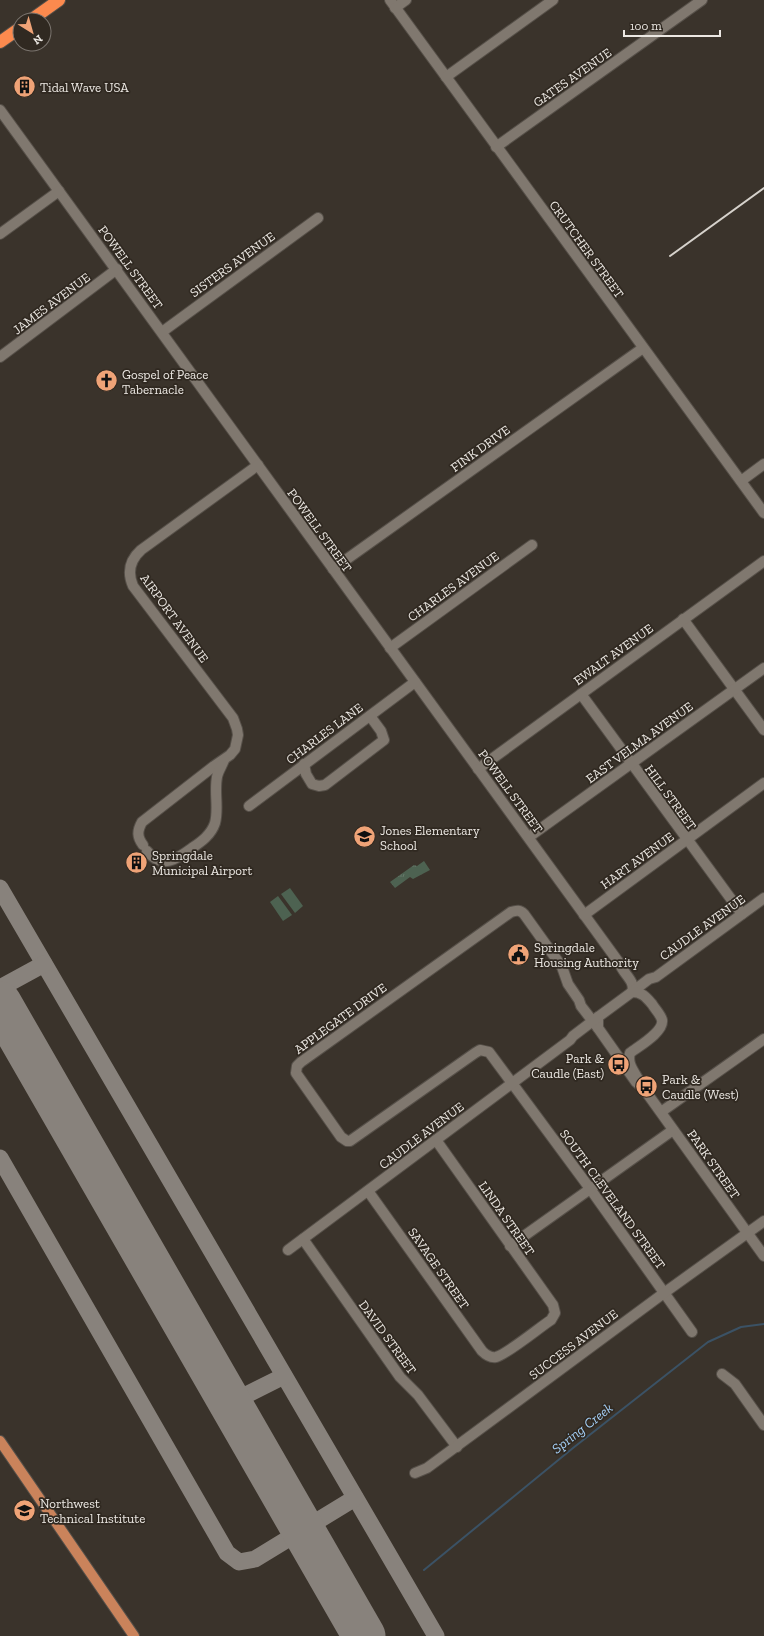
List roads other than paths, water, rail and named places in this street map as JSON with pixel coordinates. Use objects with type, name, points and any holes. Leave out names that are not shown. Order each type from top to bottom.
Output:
[{"type":"highway","points":[[42,12],[59,0]]},
{"type":"highway","points":[[0,42],[12,34]]},
{"type":"main road","points":[[0,1440],[134,1636]]},
{"type":"street","points":[[392,4],[406,0]]},
{"type":"street","points":[[446,77],[553,0]]},
{"type":"street","name":"GATES AVENUE","points":[[496,147],[702,0]]},
{"type":"street","name":"CRUTCHER STREET","points":[[392,4],[764,513]]},
{"type":"street","name":"POWELL STREET","points":[[0,110],[478,769],[529,837],[584,915],[620,964],[625,967],[636,990],[646,997]]},
{"type":"street","points":[[0,234],[59,191]]},
{"type":"street","name":"SISTERS AVENUE","points":[[162,332],[318,218]]},
{"type":"street","name":"JAMES AVENUE","points":[[0,357],[117,270]]},
{"type":"street","name":"FINK DRIVE","points":[[333,569],[642,348]]},
{"type":"street","points":[[741,481],[764,464]]},
{"type":"street","name":"AIRPORT AVENUE","points":[[224,760],[217,777],[214,824],[207,836],[177,859],[170,861],[157,860],[152,857],[139,840],[138,833],[142,822],[230,755],[237,742],[238,735],[236,724],[133,586],[130,569],[133,558],[141,550],[258,465]]},
{"type":"street","name":"CHARLES AVENUE","points":[[390,648],[532,545]]},
{"type":"street","name":"EWALT AVENUE","points":[[478,769],[764,561]]},
{"type":"street","points":[[683,619],[764,730]]},
{"type":"street","name":"EAST VELMA AVENUE","points":[[529,837],[764,668]]},
{"type":"street","name":"CHARLES LANE","points":[[249,806],[415,682]]},
{"type":"street","name":"HILL STREET","points":[[581,694],[742,914]]},
{"type":"street","points":[[304,764],[306,774],[312,784],[319,786],[325,785],[384,740],[381,731],[370,716]]},
{"type":"street","name":"HART AVENUE","points":[[584,915],[764,783]]},
{"type":"street","name":"CAUDLE AVENUE","points":[[636,990],[649,979],[656,977],[764,898]]},
{"type":"street","name":"APPLEGATE DRIVE","points":[[512,1082],[489,1052],[480,1050],[354,1140],[347,1141],[341,1137],[302,1083],[296,1074],[296,1070],[297,1066],[307,1058],[511,912],[516,910],[521,911],[524,914],[562,967],[568,984],[579,1000],[594,1017],[596,1022]]},
{"type":"street","name":"CAUDLE AVENUE","points":[[646,997],[656,977]]},
{"type":"street","points":[[596,1022],[636,990]]},
{"type":"street","points":[[615,1052],[620,1054],[630,1053],[658,1032],[662,1020],[646,997]]},
{"type":"street","name":"CAUDLE AVENUE","points":[[288,1250],[512,1082],[570,1040],[575,1039],[596,1022]]},
{"type":"street","name":"PARK STREET","points":[[596,1022],[636,1082],[642,1087],[661,1112],[764,1256]]},
{"type":"street","points":[[661,1112],[764,1039]]},
{"type":"street","name":"PARK STREET","points":[[630,1053],[628,1058],[630,1065],[640,1079],[642,1087]]},
{"type":"street","name":"SOUTH CLEVELAND STREET","points":[[512,1082],[692,1332]]},
{"type":"street","points":[[510,1246],[591,1190],[673,1130]]},
{"type":"street","name":"LINDA STREET","points":[[436,1140],[553,1305],[555,1313]]},
{"type":"street","name":"SAVAGE STREET","points":[[368,1191],[482,1352],[491,1357],[502,1355],[550,1320],[555,1313]]},
{"type":"street","name":"SUCCESS AVENUE","points":[[415,1473],[427,1468],[457,1447],[664,1293],[764,1221]]},
{"type":"street","name":"DAVID STREET","points":[[303,1240],[400,1377],[418,1395],[457,1447]]},
{"type":"street","points":[[722,1374],[735,1384],[764,1425]]},
{"type":"waterway","name":"Spring Creek","points":[[424,1570],[573,1448],[708,1342],[741,1327],[764,1324]]},
{"type":"railway","points":[[670,256],[764,188]]},
{"type":"place","name":"Tidal Wave USA","points":[[25,87]]},
{"type":"place","name":"Gospel of Peace Tabernacle","points":[[106,381]]},
{"type":"place","name":"Jones Elementary School","points":[[364,837]]},
{"type":"place","name":"Springdale Municipal Airport","points":[[136,862]]},
{"type":"place","name":"Springdale Housing Authority","points":[[518,954]]},
{"type":"place","name":"Park & Caudle (East)","points":[[619,1065]]},
{"type":"place","name":"Park & Caudle (West)","points":[[647,1086]]},
{"type":"place","name":"Northwest Technical Institute","points":[[24,1510]]}]
